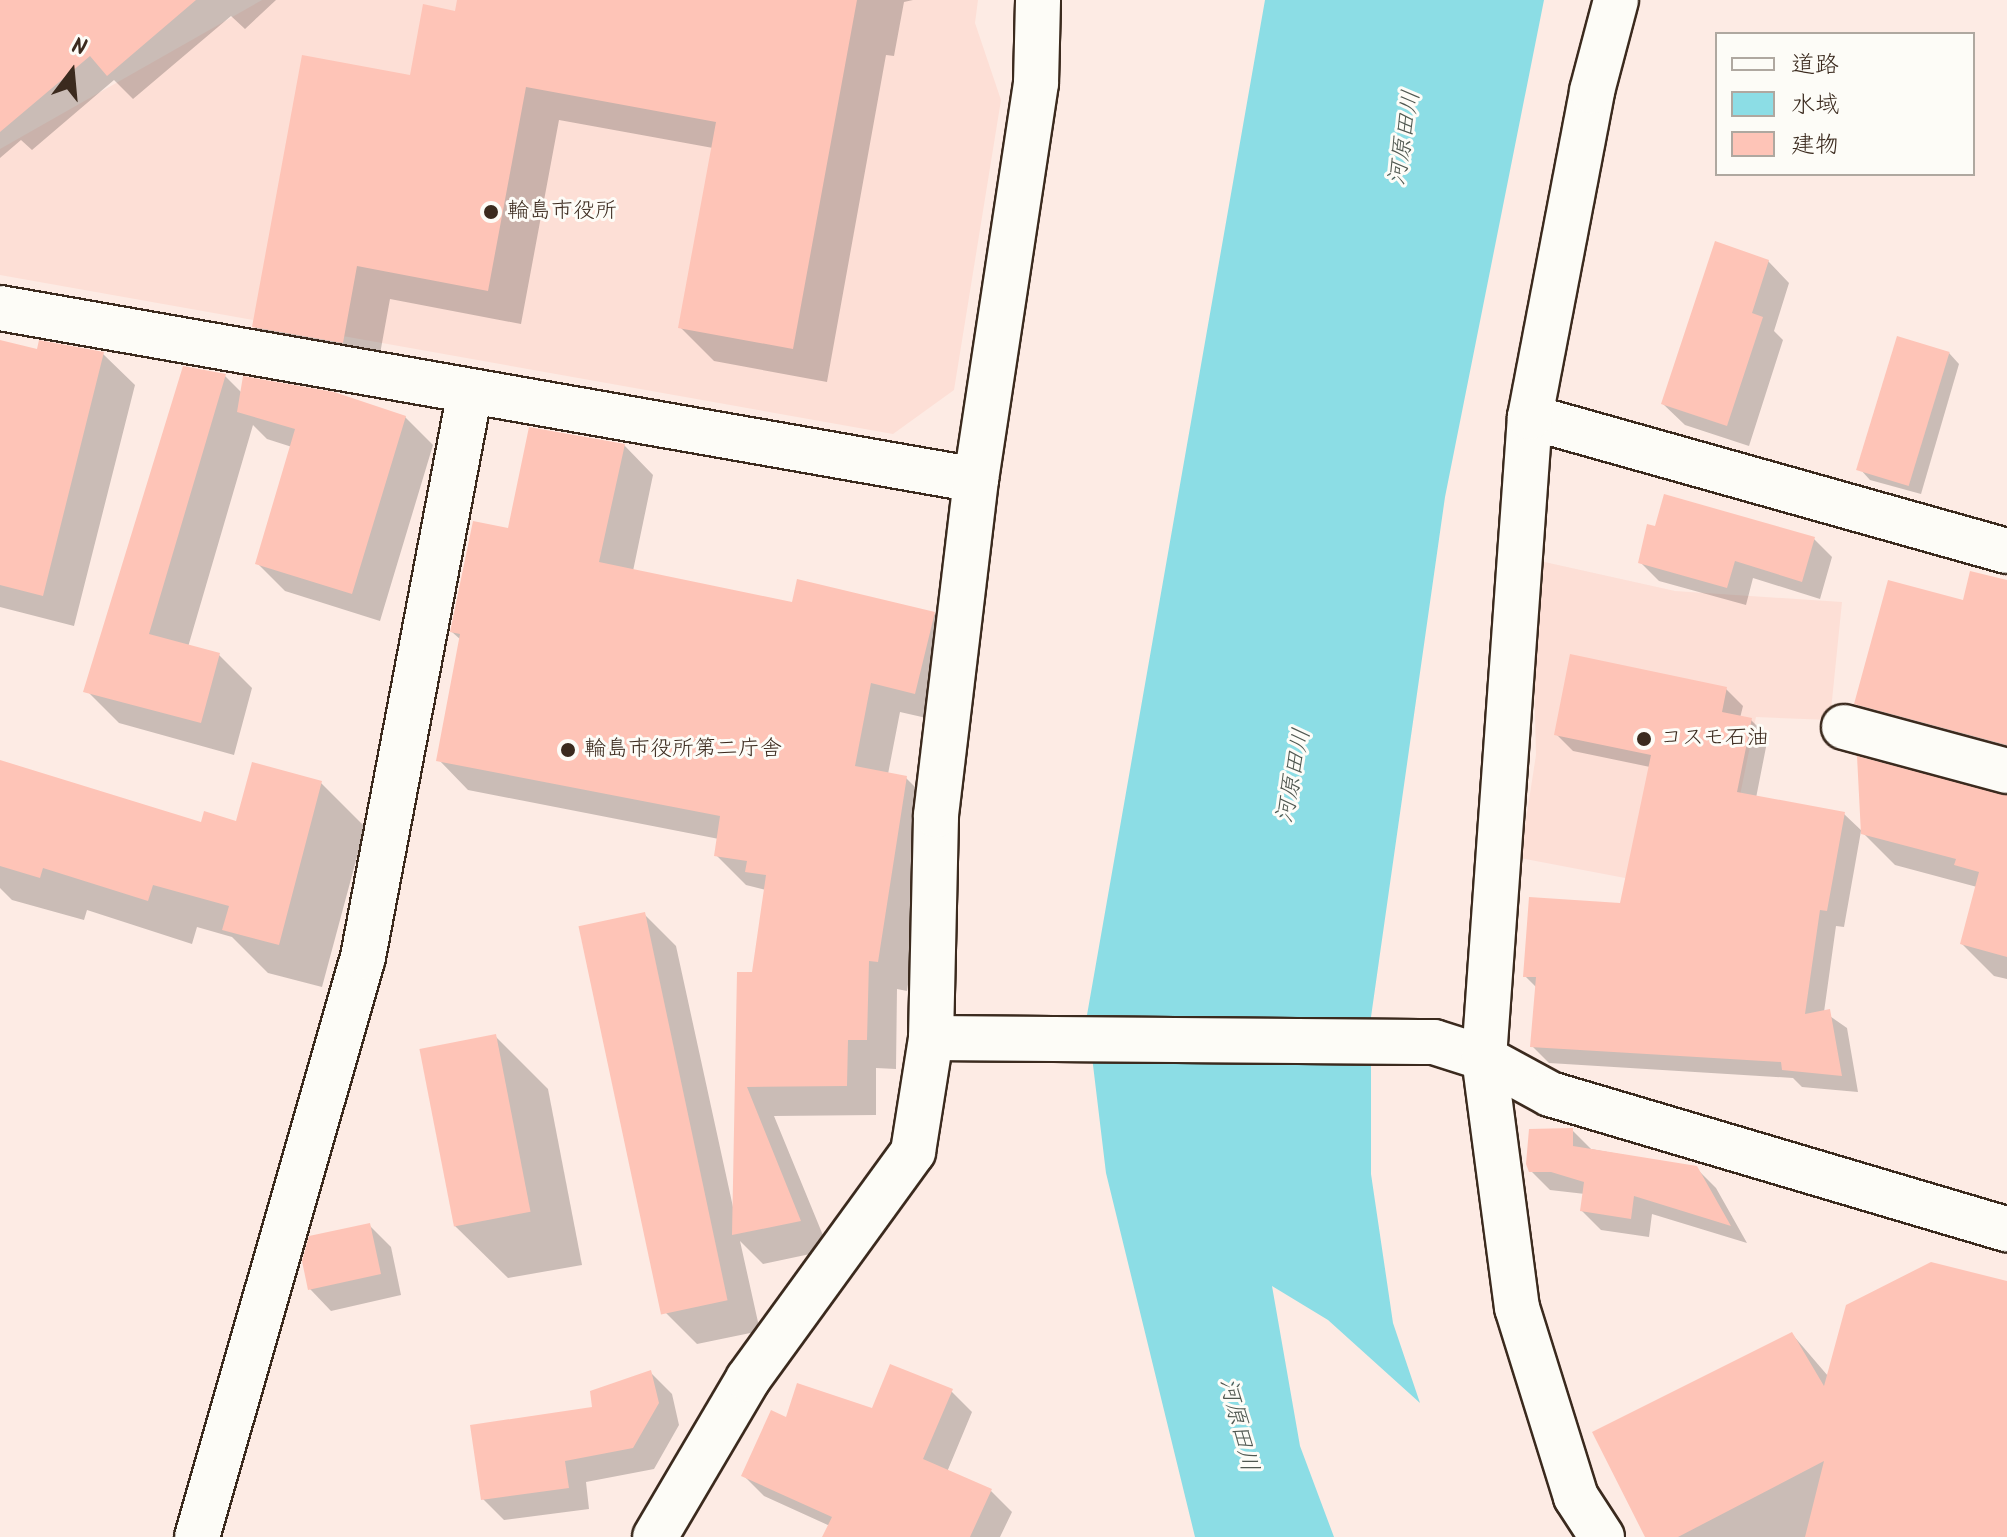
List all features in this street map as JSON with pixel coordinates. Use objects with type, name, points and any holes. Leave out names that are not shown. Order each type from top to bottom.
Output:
[{"type":"street","points":[[655,1537],[748,1379],[913,1152],[931,1038],[936,815],[976,480],[1036,83],[1038,0]]},
{"type":"street","points":[[1602,1537],[1576,1497],[1517,1308],[1484,1058],[1530,417],[1592,91],[1616,0]]},
{"type":"street","points":[[0,308],[976,480]]},
{"type":"street","points":[[197,1537],[363,957],[470,391]]},
{"type":"street","points":[[1530,417],[2007,551]]},
{"type":"street","points":[[1844,727],[2007,771]]},
{"type":"street","points":[[931,1038],[1434,1042],[1484,1058],[1550,1094],[2007,1229]]},
{"type":"shaded area","name":"輪島市役所","points":[[262,0],[978,0],[975,23],[1001,100],[954,390],[893,434],[0,275],[0,149]]},
{"type":"shaded area","name":"コスモ石油","points":[[1531,559],[1675,591],[1842,602],[1830,720],[1756,717],[1738,805],[1688,890],[1520,858],[1536,755]]},
{"type":"water","name":"河原田川","points":[[1265,0],[1544,0],[1445,497],[1371,1017],[1371,1174],[1393,1323],[1420,1403],[1328,1320],[1272,1286],[1300,1446],[1334,1537],[1195,1537],[1106,1173],[1087,1015]]},
{"type":"building","points":[[0,0],[196,0],[107,76],[90,56],[0,132]]},
{"type":"building","points":[[457,0],[857,0],[793,349],[678,328],[716,122],[526,87],[488,291],[357,266],[343,343],[252,327],[302,55],[410,75],[423,4],[455,11]]},
{"type":"building","points":[[1715,241],[1769,260],[1752,313],[1763,317],[1727,426],[1661,404]]},
{"type":"building","points":[[1897,336],[1950,352],[1909,486],[1856,470]]},
{"type":"building","points":[[0,340],[37,349],[39,340],[104,352],[43,596],[0,585]]},
{"type":"building","points":[[183,366],[226,374],[149,634],[220,653],[201,723],[83,692]]},
{"type":"building","points":[[243,376],[334,392],[406,416],[352,594],[255,564],[295,429],[237,412]]},
{"type":"building","points":[[529,427],[625,444],[599,562],[792,602],[797,579],[935,612],[915,694],[871,683],[855,766],[907,776],[878,962],[869,961],[867,1040],[848,1040],[847,1086],[747,1087],[801,1221],[732,1235],[737,972],[752,972],[766,875],[745,872],[747,861],[714,856],[720,816],[436,761],[460,634],[450,632],[473,521],[508,528]]},
{"type":"building","points":[[1664,494],[1815,537],[1802,582],[1735,561],[1727,588],[1638,563],[1647,524],[1655,526]]},
{"type":"building","points":[[1970,571],[2007,580],[2007,745],[1854,704],[1888,580],[1963,600]]},
{"type":"building","points":[[1570,654],[1727,687],[1722,712],[1752,718],[1737,792],[1845,812],[1827,911],[1820,910],[1805,1014],[1830,1009],[1842,1076],[1782,1070],[1781,1062],[1530,1047],[1536,977],[1523,977],[1529,897],[1620,903],[1651,755],[1554,735]]},
{"type":"building","points":[[1857,756],[2007,795],[2007,957],[1960,944],[1979,872],[1954,865],[1956,859],[1861,834]]},
{"type":"building","points":[[0,760],[201,822],[204,811],[236,821],[252,762],[322,781],[279,945],[222,930],[229,906],[153,885],[148,901],[43,868],[40,878],[0,866]]},
{"type":"building","points":[[645,912],[728,1300],[661,1314],[578,926]]},
{"type":"building","points":[[496,1034],[531,1212],[454,1227],[419,1049]]},
{"type":"building","points":[[1573,1128],[1573,1146],[1697,1166],[1731,1226],[1634,1196],[1631,1219],[1580,1211],[1584,1182],[1551,1172],[1529,1172],[1526,1164],[1529,1129]]},
{"type":"building","points":[[370,1223],[381,1274],[308,1290],[302,1261],[309,1236]]},
{"type":"building","points":[[1931,1262],[2007,1281],[2007,1537],[1805,1537],[1824,1461],[1678,1537],[1645,1537],[1592,1432],[1792,1332],[1824,1386],[1846,1305]]},
{"type":"building","points":[[890,1364],[953,1389],[923,1459],[992,1489],[970,1537],[822,1537],[832,1517],[741,1476],[771,1410],[786,1417],[797,1383],[872,1408]]},
{"type":"building","points":[[651,1370],[659,1403],[633,1448],[565,1461],[569,1488],[481,1500],[470,1425],[592,1407],[590,1391]]},
{"type":"place","name":"輪島市役所","points":[[491,212]]},
{"type":"place","name":"コスモ石油","points":[[1644,739]]},
{"type":"place","name":"輪島市役所第二庁舎","points":[[568,750]]}]
